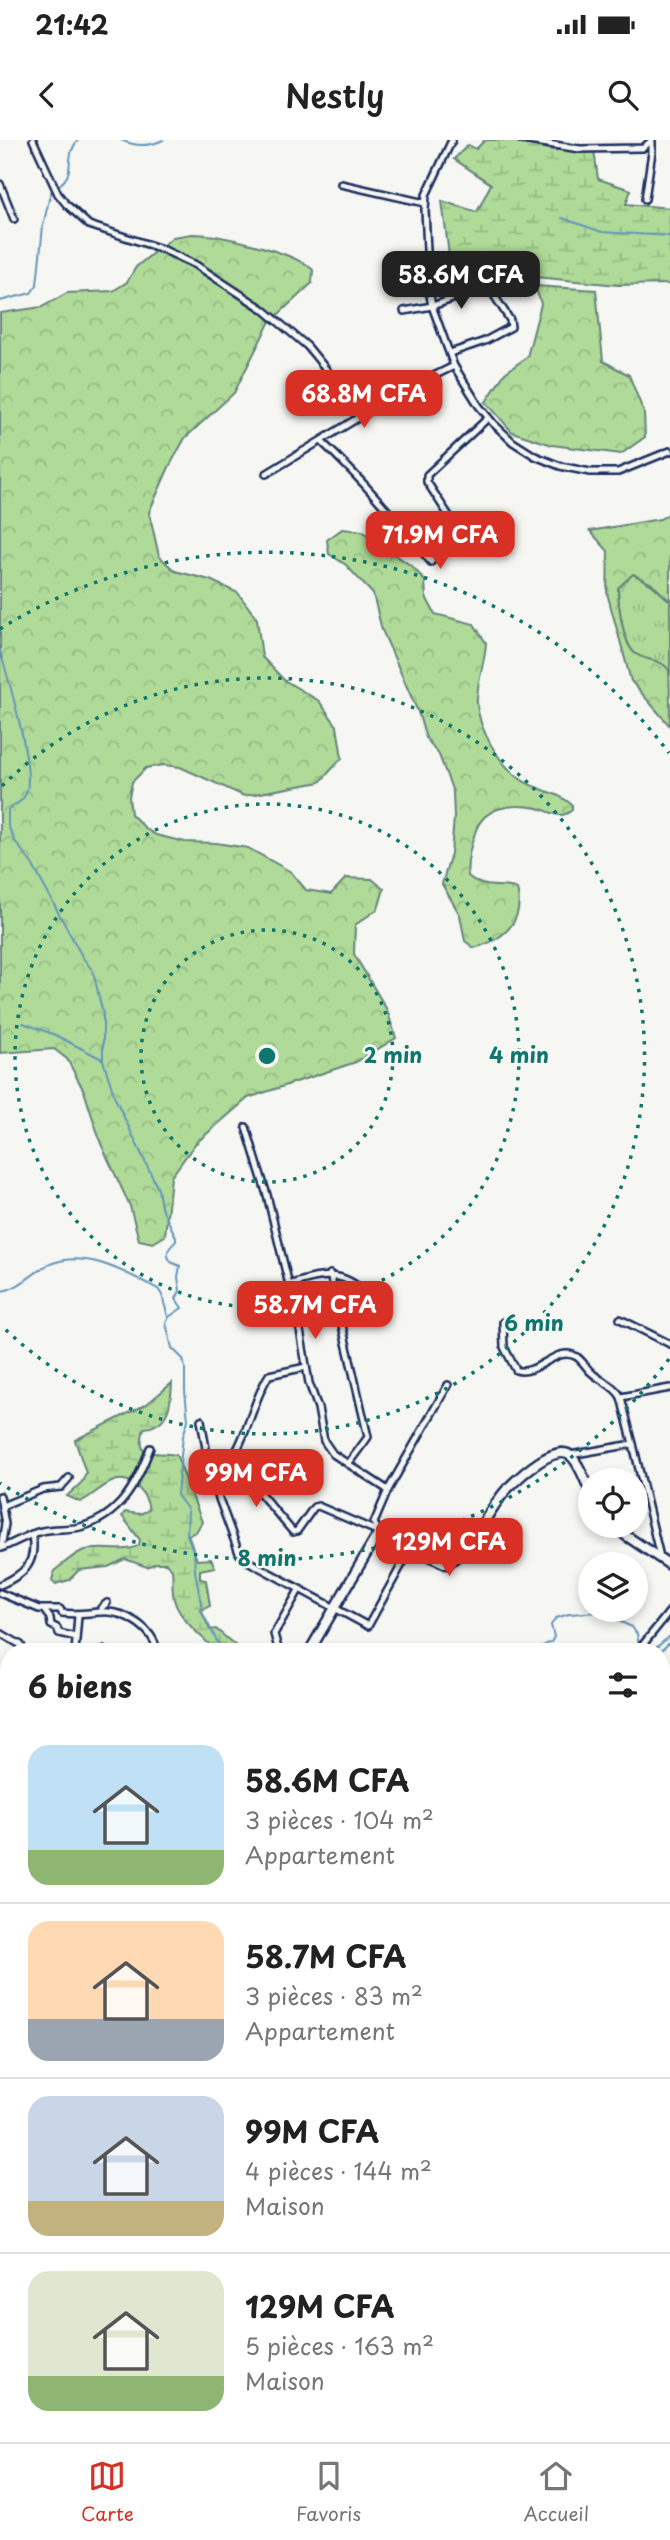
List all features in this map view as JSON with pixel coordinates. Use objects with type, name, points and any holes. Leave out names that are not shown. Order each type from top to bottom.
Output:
[{"type":"street","points":[[33,140],[58,194],[89,225],[162,249],[196,265],[262,309],[307,346],[334,379],[359,418]]},
{"type":"street","points":[[452,140],[428,189],[425,203],[432,306],[454,366],[488,418],[525,450],[547,461],[574,469],[618,472],[670,451]]},
{"type":"street","points":[[522,140],[580,149],[643,148],[652,141]]},
{"type":"street","points":[[645,200],[652,141]]},
{"type":"street","points":[[341,184],[425,203]]},
{"type":"street","points":[[0,185],[14,219]]},
{"type":"street","points":[[427,263],[462,266],[472,274],[476,292]]},
{"type":"street","points":[[404,311],[490,289],[510,320],[511,327],[485,341],[450,353]]},
{"type":"street","points":[[266,474],[399,393],[454,366]]},
{"type":"street","points":[[322,442],[381,502],[431,562],[453,522],[427,482],[427,475],[488,418]]},
{"type":"street","points":[[246,1127],[267,1195],[324,1441],[333,1454],[388,1490]]},
{"type":"street","points":[[289,1285],[314,1276],[330,1274],[345,1278],[361,1287],[375,1302]]},
{"type":"street","points":[[330,1274],[368,1437],[348,1464]]},
{"type":"street","points":[[620,1319],[670,1344]]},
{"type":"street","points":[[503,1322],[504,1347],[516,1370],[521,1372],[533,1368],[558,1355],[575,1355],[592,1373],[616,1389],[621,1397],[661,1559]]},
{"type":"street","points":[[211,1477],[223,1472],[231,1459],[269,1376],[306,1367]]},
{"type":"street","points":[[379,1532],[374,1523],[388,1490],[448,1385]]},
{"type":"street","points":[[621,1397],[670,1388]]},
{"type":"street","points":[[201,1420],[211,1477],[239,1553],[244,1559],[368,1626],[411,1548]]},
{"type":"street","points":[[231,1459],[293,1532],[297,1531],[314,1507],[318,1506],[440,1562],[450,1563],[468,1544],[508,1488],[547,1458],[559,1453],[570,1455],[633,1444]]},
{"type":"street","points":[[1,1549],[44,1530],[92,1524],[109,1514],[121,1505],[142,1471],[150,1448]]},
{"type":"street","points":[[570,1455],[578,1469]]},
{"type":"street","points":[[1,1510],[43,1489],[61,1487],[69,1478]]},
{"type":"street","points":[[0,1496],[5,1536],[1,1549]]},
{"type":"street","points":[[314,1643],[379,1532]]},
{"type":"street","points":[[0,1585],[19,1575],[28,1566],[34,1554],[32,1534]]},
{"type":"street","points":[[630,1538],[670,1565]]},
{"type":"street","points":[[276,1643],[274,1634],[299,1590]]},
{"type":"street","points":[[0,1594],[12,1600],[44,1609],[60,1609],[62,1613],[78,1616],[111,1613],[141,1624],[156,1643]]},
{"type":"street","points":[[100,1612],[107,1604]]},
{"type":"street","points":[[44,1609],[51,1625],[62,1634],[76,1637]]},
{"type":"street","points":[[643,1643],[670,1611]]},
{"type":"street","points":[[76,1643],[78,1616]]},
{"type":"street","points":[[2,1634],[18,1643]]},
{"type":"street","points":[[60,1641],[62,1634]]},
{"type":"green space","points":[[485,140],[508,140],[552,150],[594,150],[598,179],[631,190],[626,204],[670,208],[670,284],[618,285],[535,277],[453,286],[442,201],[477,212],[491,184],[454,159],[468,145],[476,149]]},
{"type":"green space","points":[[192,234],[238,241],[290,257],[313,270],[312,283],[269,323],[234,393],[185,438],[149,512],[159,556],[175,571],[210,580],[238,593],[257,619],[262,657],[284,680],[319,701],[337,726],[342,758],[320,782],[244,796],[180,767],[163,765],[146,768],[132,782],[129,797],[131,814],[156,835],[185,842],[248,848],[291,872],[306,890],[331,894],[346,878],[372,879],[384,889],[378,909],[355,925],[354,954],[387,1010],[396,1038],[356,1062],[248,1098],[195,1144],[171,1177],[165,1236],[153,1243],[139,1240],[130,1206],[101,1144],[84,1091],[67,1059],[54,1049],[0,1053],[0,313],[42,307],[67,293],[113,291],[127,282],[136,267],[173,237]]},
{"type":"green space","points":[[535,286],[596,290],[603,361],[629,375],[644,413],[645,437],[621,454],[552,445],[512,432],[486,402],[505,373],[527,357],[541,304]]},
{"type":"green space","points":[[670,513],[670,601],[652,584],[633,574],[618,588],[622,624],[631,650],[663,664],[669,671],[670,726],[631,681],[607,593],[608,551],[590,531],[660,519]]},
{"type":"green space","points":[[342,529],[362,531],[414,568],[425,581],[426,597],[435,614],[474,624],[486,643],[477,703],[481,724],[491,745],[519,778],[560,796],[572,805],[572,810],[563,815],[537,808],[500,808],[479,824],[469,854],[468,876],[481,884],[517,889],[519,901],[515,920],[509,928],[485,945],[474,948],[465,941],[460,915],[442,884],[451,853],[453,792],[439,755],[426,738],[418,712],[382,630],[373,594],[346,565],[329,554],[327,540]]},
{"type":"green space","points":[[633,574],[652,585],[670,601],[670,673],[659,663],[637,655],[628,643],[620,614],[618,588]]},
{"type":"green space","points":[[172,1383],[167,1413],[159,1423],[144,1428],[142,1446],[148,1452],[176,1455],[178,1459],[202,1522],[196,1532],[188,1535],[197,1560],[211,1559],[215,1567],[200,1570],[200,1579],[206,1580],[210,1606],[201,1610],[210,1630],[216,1629],[232,1643],[208,1643],[183,1618],[175,1601],[172,1569],[166,1563],[147,1567],[125,1559],[108,1567],[79,1570],[69,1580],[56,1584],[52,1581],[54,1571],[82,1551],[127,1549],[139,1545],[140,1540],[122,1516],[125,1512],[140,1514],[149,1510],[142,1492],[132,1483],[114,1481],[80,1502],[67,1496],[82,1482],[86,1473],[75,1440],[147,1404]]},
{"type":"waterway","points":[[0,301],[31,293],[37,285],[43,226],[50,195],[66,178],[73,147],[78,140]]},
{"type":"waterway","points":[[121,140],[142,145],[163,140]]},
{"type":"waterway","points":[[562,218],[602,232],[670,236]]},
{"type":"waterway","points":[[0,651],[19,721],[28,777],[24,797],[8,809],[8,826],[93,971],[103,1014],[103,1060],[115,1098],[158,1189],[161,1207],[176,1237],[168,1255],[171,1262],[180,1266],[180,1291],[176,1299],[182,1308],[169,1317],[166,1323],[172,1348],[183,1359],[188,1420],[183,1436],[177,1495],[188,1510],[187,1535],[194,1553],[203,1614],[218,1643]]},
{"type":"waterway","points":[[23,1023],[53,1034],[102,1059]]},
{"type":"waterway","points":[[0,1291],[7,1290],[48,1265],[62,1260],[90,1261],[118,1269],[158,1289],[168,1317]]},
{"type":"waterway","points":[[549,1643],[554,1637],[551,1625],[556,1618],[569,1614],[598,1612],[632,1627],[638,1643]]},
{"type":"waterway","points":[[662,1643],[670,1636]]}]
